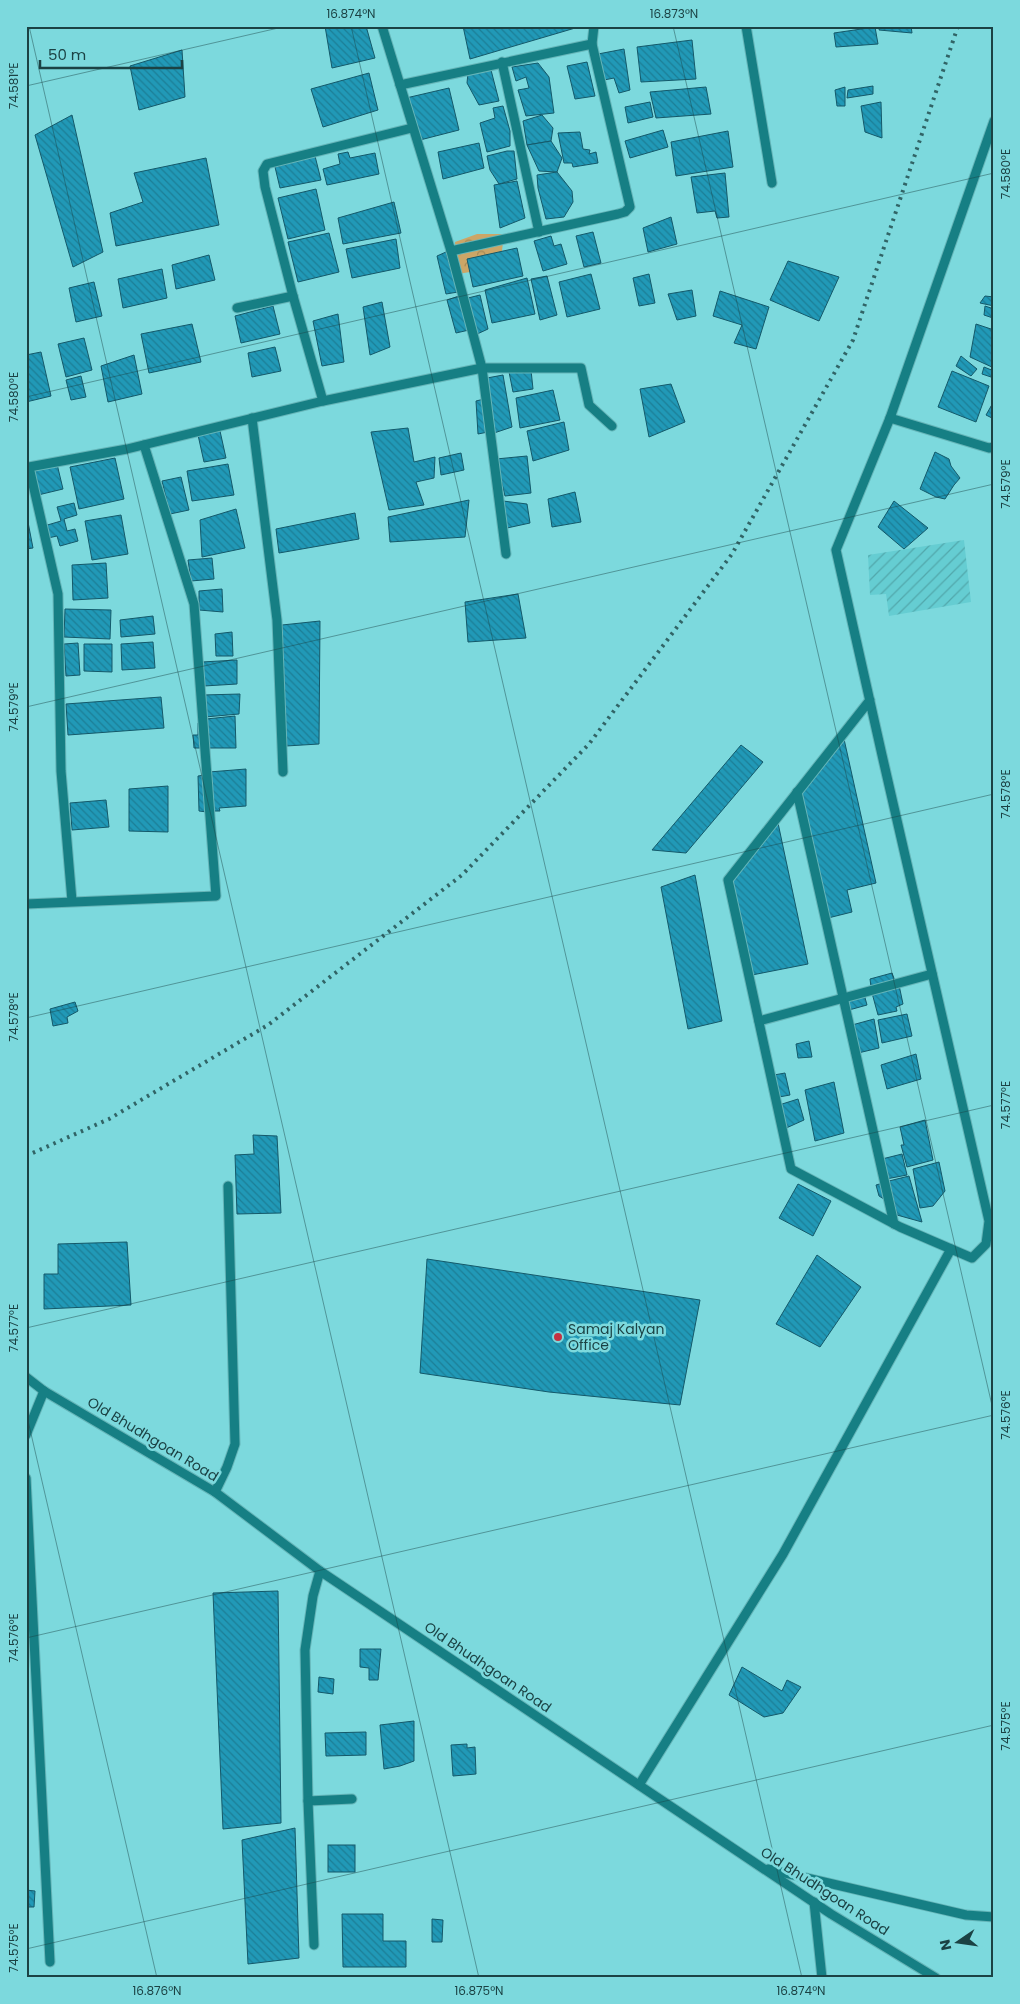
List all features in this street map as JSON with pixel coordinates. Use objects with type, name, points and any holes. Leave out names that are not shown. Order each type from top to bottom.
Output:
[{"type":"street","points":[[382,26],[451,251],[482,368],[506,554]]},
{"type":"street","points":[[451,251],[618,214],[625,212],[630,207],[592,44],[594,26]]},
{"type":"street","points":[[746,26],[772,183]]},
{"type":"street","points":[[400,85],[592,44]]},
{"type":"street","points":[[502,62],[539,232]]},
{"type":"street","points":[[870,700],[728,880],[791,1170],[894,1224],[972,1258],[986,1244],[989,1221],[836,550],[890,418],[994,121]]},
{"type":"street","points":[[323,401],[293,296],[265,187],[263,172],[267,164],[412,128]]},
{"type":"street","points":[[237,308],[293,296]]},
{"type":"street","points":[[72,901],[62,771],[58,594],[27,468],[144,445],[323,401],[482,368],[581,368],[589,405],[612,426]]},
{"type":"street","points":[[252,418],[277,620],[283,772]]},
{"type":"street","points":[[890,418],[994,448]]},
{"type":"street","points":[[26,904],[216,896],[194,604],[144,445]]},
{"type":"street","points":[[797,792],[894,1224]]},
{"type":"street","points":[[759,1021],[932,974]]},
{"type":"street","points":[[215,1492],[235,1444],[228,1186]]},
{"type":"street","points":[[639,1785],[783,1554],[952,1249]]},
{"type":"street","name":"Old Bhudhgoan Road","points":[[26,1377],[44,1390],[215,1492],[320,1571],[814,1902],[936,1978]]},
{"type":"street","points":[[26,1435],[44,1390]]},
{"type":"street","points":[[26,1478],[50,1962]]},
{"type":"street","points":[[314,1945],[308,1801],[305,1650],[313,1596],[320,1571]]},
{"type":"street","points":[[308,1801],[352,1799]]},
{"type":"street","points":[[763,1868],[966,1916],[994,1917]]},
{"type":"street","points":[[814,1902],[822,1978]]},
{"type":"shaded area","points":[[964,540],[971,602],[889,616],[886,594],[870,595],[868,555]]},
{"type":"green space","points":[[477,234],[504,234],[500,267],[458,274],[455,242]]},
{"type":"building","points":[[325,26],[366,26],[375,58],[332,68]]},
{"type":"building","points":[[463,26],[582,26],[470,59]]},
{"type":"building","points":[[880,26],[911,26],[912,33],[879,30]]},
{"type":"building","points":[[875,27],[878,44],[836,47],[834,33]]},
{"type":"building","points":[[692,40],[696,79],[641,82],[637,47]]},
{"type":"building","points":[[624,49],[630,90],[619,93],[614,78],[604,80],[598,54]]},
{"type":"building","points":[[182,50],[185,97],[139,110],[130,66]]},
{"type":"building","points":[[587,62],[595,96],[575,99],[567,66]]},
{"type":"building","points":[[538,63],[549,77],[554,113],[526,116],[518,90],[529,88],[526,77],[516,81],[512,67]]},
{"type":"building","points":[[491,70],[499,101],[479,105],[467,83],[468,73]]},
{"type":"building","points":[[369,73],[378,110],[323,127],[311,89]]},
{"type":"building","points":[[873,86],[873,94],[847,98],[848,90]]},
{"type":"building","points":[[706,87],[711,114],[656,118],[650,92]]},
{"type":"building","points":[[845,87],[845,106],[837,106],[835,90]]},
{"type":"building","points":[[449,88],[459,130],[420,140],[406,98]]},
{"type":"building","points":[[650,102],[653,117],[628,123],[625,107]]},
{"type":"building","points":[[881,102],[882,138],[865,132],[861,106]]},
{"type":"building","points":[[503,106],[510,131],[510,146],[487,152],[480,123],[495,118],[493,108]]},
{"type":"building","points":[[72,115],[103,252],[73,267],[35,135]]},
{"type":"building","points":[[542,115],[553,128],[551,141],[527,145],[523,121]]},
{"type":"building","points":[[663,130],[668,147],[630,158],[625,141]]},
{"type":"building","points":[[728,131],[733,167],[676,176],[671,142]]},
{"type":"building","points":[[580,132],[583,149],[590,150],[589,154],[596,152],[598,163],[573,167],[572,163],[564,163],[558,133]]},
{"type":"building","points":[[551,141],[562,158],[557,172],[539,171],[527,145]]},
{"type":"building","points":[[479,143],[484,168],[443,179],[438,152]]},
{"type":"building","points":[[514,151],[517,179],[499,184],[490,170],[487,156]]},
{"type":"building","points":[[348,152],[350,158],[375,153],[379,174],[327,185],[323,169],[340,164],[338,154]]},
{"type":"building","points":[[315,156],[321,180],[280,188],[275,167]]},
{"type":"building","points":[[206,158],[219,225],[116,246],[110,213],[143,202],[134,173]]},
{"type":"building","points":[[557,172],[572,191],[573,202],[564,217],[546,219],[538,188],[537,175]]},
{"type":"building","points":[[725,173],[729,217],[717,218],[715,211],[697,213],[691,177]]},
{"type":"building","points":[[517,181],[525,218],[500,228],[494,185]]},
{"type":"building","points":[[316,189],[325,230],[288,239],[278,198]]},
{"type":"building","points":[[394,202],[401,233],[343,244],[338,218]]},
{"type":"building","points":[[671,217],[677,244],[648,252],[643,228]]},
{"type":"building","points":[[593,232],[601,263],[584,267],[576,236]]},
{"type":"building","points":[[329,233],[339,272],[298,282],[288,242]]},
{"type":"building","points":[[551,236],[554,246],[561,244],[567,264],[543,271],[534,241]]},
{"type":"building","points":[[396,239],[400,268],[352,278],[346,249]]},
{"type":"building","points":[[517,248],[523,276],[473,287],[467,259]]},
{"type":"building","points":[[446,252],[458,292],[446,294],[437,256]]},
{"type":"building","points":[[209,255],[215,280],[176,289],[172,265]]},
{"type":"building","points":[[788,261],[839,277],[819,321],[770,300]]},
{"type":"building","points":[[162,269],[167,298],[123,308],[118,279]]},
{"type":"building","points":[[591,274],[600,309],[567,317],[559,282]]},
{"type":"building","points":[[649,274],[655,303],[639,306],[633,278]]},
{"type":"building","points":[[547,276],[557,315],[540,320],[531,279]]},
{"type":"building","points":[[527,278],[535,314],[492,323],[485,290]]},
{"type":"building","points":[[94,282],[102,316],[76,322],[69,288]]},
{"type":"building","points":[[692,290],[696,316],[677,320],[668,294]]},
{"type":"building","points":[[720,291],[769,307],[756,349],[734,343],[742,325],[713,316]]},
{"type":"building","points":[[480,295],[488,329],[475,335],[464,299]]},
{"type":"building","points":[[459,296],[469,330],[456,333],[447,300]]},
{"type":"building","points":[[985,296],[994,297],[994,306],[980,303]]},
{"type":"building","points":[[382,302],[390,347],[370,355],[363,307]]},
{"type":"building","points":[[273,306],[280,334],[241,343],[235,316]]},
{"type":"building","points":[[985,306],[994,309],[993,318],[984,315]]},
{"type":"building","points":[[338,314],[344,362],[322,366],[313,321]]},
{"type":"building","points":[[192,324],[201,362],[149,373],[141,334]]},
{"type":"building","points":[[976,324],[994,330],[994,368],[970,357]]},
{"type":"building","points":[[84,338],[92,370],[66,377],[58,344]]},
{"type":"building","points":[[275,347],[281,371],[252,377],[248,353]]},
{"type":"building","points":[[41,352],[51,396],[26,402],[26,355]]},
{"type":"building","points":[[134,355],[142,394],[108,402],[101,366]]},
{"type":"building","points":[[961,356],[977,369],[971,376],[956,366]]},
{"type":"building","points":[[984,367],[994,371],[994,378],[982,374]]},
{"type":"building","points":[[531,370],[533,389],[513,392],[509,372]]},
{"type":"building","points":[[952,371],[989,386],[976,422],[938,407]]},
{"type":"building","points":[[503,375],[512,427],[494,433],[487,378]]},
{"type":"building","points":[[81,376],[86,397],[71,400],[66,380]]},
{"type":"building","points":[[671,384],[685,422],[649,437],[640,389]]},
{"type":"building","points":[[553,390],[560,420],[520,428],[516,398]]},
{"type":"building","points":[[484,399],[488,432],[478,434],[476,401]]},
{"type":"building","points":[[994,401],[994,419],[986,415]]},
{"type":"building","points":[[564,422],[569,450],[533,461],[527,431]]},
{"type":"building","points":[[408,428],[414,462],[435,457],[434,478],[416,482],[424,505],[389,510],[371,432]]},
{"type":"building","points":[[220,431],[226,458],[204,462],[198,435]]},
{"type":"building","points":[[935,452],[949,459],[951,466],[960,478],[945,499],[920,489]]},
{"type":"building","points":[[461,453],[464,470],[441,475],[439,458]]},
{"type":"building","points":[[527,456],[531,493],[505,496],[496,459]]},
{"type":"building","points":[[115,458],[124,499],[79,509],[70,467]]},
{"type":"building","points":[[57,464],[63,489],[38,495],[32,470]]},
{"type":"building","points":[[228,464],[234,495],[192,501],[187,471]]},
{"type":"building","points":[[181,477],[189,510],[170,514],[162,481]]},
{"type":"building","points":[[575,492],[581,522],[552,527],[548,499]]},
{"type":"building","points":[[469,500],[465,537],[390,542],[388,517]]},
{"type":"building","points":[[503,501],[527,504],[530,523],[507,528]]},
{"type":"building","points":[[894,501],[928,528],[904,549],[878,527]]},
{"type":"building","points":[[74,503],[77,515],[64,519],[67,531],[75,529],[78,541],[60,546],[57,536],[48,538],[44,526],[61,521],[57,507]]},
{"type":"building","points":[[236,509],[245,548],[202,557],[200,520]]},
{"type":"building","points":[[355,513],[359,539],[279,553],[276,529]]},
{"type":"building","points":[[121,515],[128,554],[92,560],[85,521]]},
{"type":"building","points":[[26,518],[33,548],[26,549]]},
{"type":"building","points":[[212,558],[214,579],[191,581],[188,560]]},
{"type":"building","points":[[106,563],[108,598],[73,600],[72,565]]},
{"type":"building","points":[[222,589],[223,612],[199,610],[199,591]]},
{"type":"building","points":[[518,594],[526,638],[468,642],[465,602]]},
{"type":"building","points":[[65,609],[111,610],[110,639],[64,637]]},
{"type":"building","points":[[153,616],[155,634],[121,637],[120,620]]},
{"type":"building","points":[[320,621],[319,744],[286,746],[282,625]]},
{"type":"building","points":[[232,632],[233,656],[216,656],[215,634]]},
{"type":"building","points":[[153,642],[155,668],[122,670],[121,644]]},
{"type":"building","points":[[78,643],[80,675],[66,676],[64,644]]},
{"type":"building","points":[[84,644],[112,644],[112,672],[84,671]]},
{"type":"building","points":[[237,660],[237,684],[204,686],[202,662]]},
{"type":"building","points":[[240,694],[239,714],[205,717],[203,695]]},
{"type":"building","points":[[161,697],[164,728],[68,735],[66,704]]},
{"type":"building","points":[[235,716],[236,748],[209,748],[206,719]]},
{"type":"building","points":[[200,722],[202,748],[194,748],[193,735],[198,735],[198,723]]},
{"type":"building","points":[[844,739],[876,883],[847,890],[852,912],[828,918],[800,794]]},
{"type":"building","points":[[741,745],[763,762],[686,853],[652,850]]},
{"type":"building","points":[[246,769],[246,806],[219,808],[220,811],[212,811],[209,772]]},
{"type":"building","points":[[205,775],[207,812],[199,811],[198,776]]},
{"type":"building","points":[[168,786],[168,832],[129,831],[129,789]]},
{"type":"building","points":[[106,800],[109,827],[72,830],[70,803]]},
{"type":"building","points":[[778,823],[808,964],[752,975],[732,880]]},
{"type":"building","points":[[695,875],[722,1021],[688,1029],[661,887]]},
{"type":"building","points":[[892,973],[895,981],[871,987],[870,979]]},
{"type":"building","points":[[899,985],[903,1004],[896,1007],[897,1011],[878,1015],[872,993]]},
{"type":"building","points":[[864,994],[867,1005],[849,1010],[846,1000]]},
{"type":"building","points":[[75,1002],[78,1011],[67,1017],[68,1023],[53,1026],[50,1009]]},
{"type":"building","points":[[907,1014],[912,1036],[882,1043],[878,1020]]},
{"type":"building","points":[[874,1019],[879,1048],[858,1053],[852,1025]]},
{"type":"building","points":[[809,1041],[812,1057],[798,1058],[796,1044]]},
{"type":"building","points":[[916,1054],[921,1079],[887,1089],[881,1065]]},
{"type":"building","points":[[785,1073],[790,1095],[779,1097],[774,1075]]},
{"type":"building","points":[[834,1082],[844,1133],[815,1141],[805,1090]]},
{"type":"building","points":[[798,1099],[804,1120],[784,1129],[779,1105]]},
{"type":"building","points":[[925,1120],[933,1160],[907,1167],[901,1145],[904,1145],[900,1127]]},
{"type":"building","points":[[253,1135],[277,1136],[281,1213],[237,1214],[235,1155],[254,1154]]},
{"type":"building","points":[[902,1154],[907,1175],[886,1179],[882,1159]]},
{"type":"building","points":[[939,1162],[945,1191],[933,1206],[920,1208],[913,1169]]},
{"type":"building","points":[[909,1176],[922,1222],[897,1215],[889,1181]]},
{"type":"building","points":[[883,1183],[887,1201],[879,1196],[876,1185]]},
{"type":"building","points":[[798,1184],[831,1201],[813,1236],[779,1218]]},
{"type":"building","points":[[127,1242],[131,1305],[44,1309],[44,1274],[58,1274],[58,1244]]},
{"type":"building","points":[[817,1255],[861,1287],[820,1347],[776,1324]]},
{"type":"building","name":"Samaj Kalyan Office","points":[[427,1259],[700,1300],[680,1405],[549,1392],[420,1373]]},
{"type":"building","points":[[278,1591],[281,1823],[223,1829],[213,1593]]},
{"type":"building","points":[[360,1649],[381,1649],[378,1680],[369,1680],[369,1668],[360,1667]]},
{"type":"building","points":[[742,1667],[782,1691],[787,1680],[801,1687],[783,1713],[764,1717],[729,1695]]},
{"type":"building","points":[[319,1677],[334,1679],[333,1694],[318,1692]]},
{"type":"building","points":[[414,1721],[414,1761],[384,1769],[380,1725]]},
{"type":"building","points":[[26,1732],[28,1777],[26,1777]]},
{"type":"building","points":[[366,1732],[366,1755],[326,1756],[325,1733]]},
{"type":"building","points":[[467,1744],[467,1748],[475,1747],[476,1774],[453,1776],[451,1745]]},
{"type":"building","points":[[295,1828],[299,1958],[248,1964],[242,1840]]},
{"type":"building","points":[[328,1845],[355,1845],[355,1872],[328,1872]]},
{"type":"building","points":[[26,1890],[35,1891],[34,1907],[26,1907]]},
{"type":"building","points":[[342,1914],[383,1914],[383,1941],[406,1941],[406,1967],[343,1967]]},
{"type":"building","points":[[432,1919],[443,1920],[442,1942],[432,1942]]},
{"type":"railway","points":[[26,1156],[109,1119],[268,1025],[462,875],[589,744],[732,554],[853,340],[958,26]]},
{"type":"place","name":"Samaj Kalyan Office","points":[[558,1337]]}]
